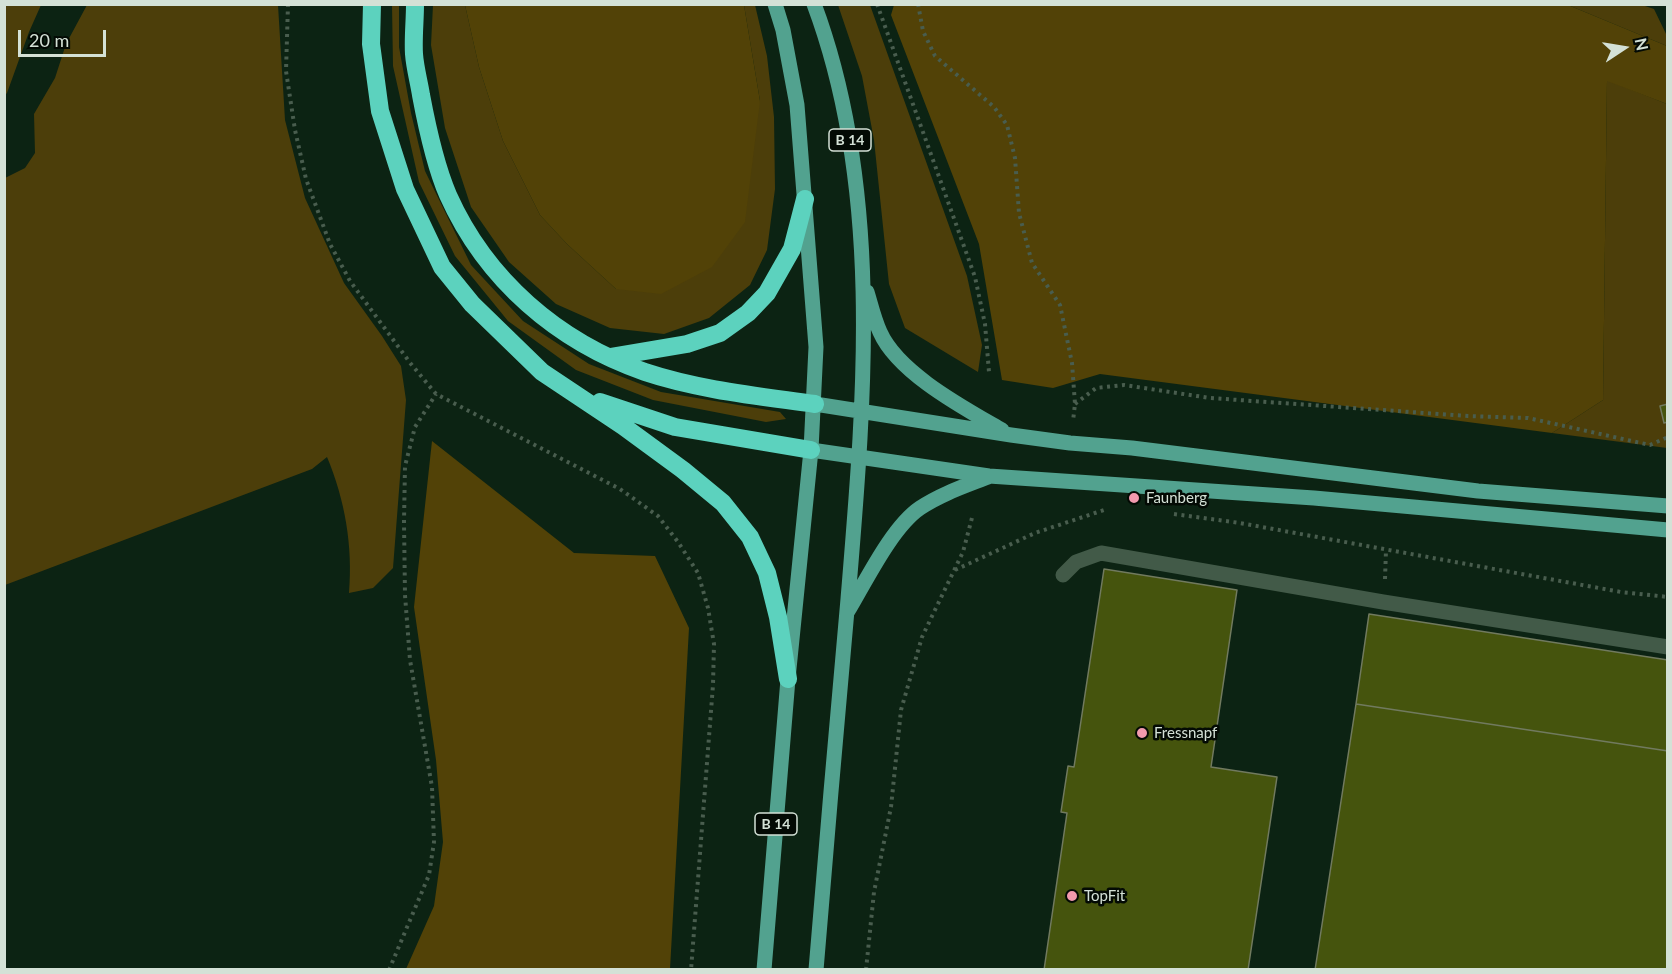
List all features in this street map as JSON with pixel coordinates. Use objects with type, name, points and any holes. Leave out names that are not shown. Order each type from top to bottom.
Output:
[{"type":"highway","points":[[372,4],[370,44],[380,111],[405,189],[442,267],[503,337],[542,372],[576,393],[683,470],[723,503],[750,537],[767,573],[778,617],[788,679]]},
{"type":"highway","points":[[415,4],[414,55],[427,126],[448,194],[468,233],[500,278],[538,314],[580,343],[645,372],[688,384],[815,404]]},
{"type":"highway","points":[[610,357],[687,344],[720,333],[748,313],[767,293],[792,249],[805,198]]},
{"type":"highway","points":[[576,393],[611,407],[675,427],[811,450]]},
{"type":"main road","name":"B 14","points":[[764,969],[788,679],[815,404],[816,347],[797,105],[783,30],[775,4]]},
{"type":"main road","name":"B 14","points":[[814,4],[843,101],[861,229],[863,280],[860,457],[816,969]]},
{"type":"main road","points":[[863,280],[880,333],[895,354],[917,375],[953,401],[1011,435]]},
{"type":"main road","points":[[815,404],[1070,443],[1132,448],[1478,491],[1668,506]]},
{"type":"main road","points":[[811,450],[989,476],[1314,498],[1668,530]]},
{"type":"main road","points":[[846,613],[886,549],[918,509],[938,497],[989,476]]},
{"type":"lane","points":[[1063,575],[1076,562],[1101,553],[1383,602],[1668,647]]},
{"type":"path","points":[[288,4],[286,71],[295,130],[306,179],[330,244],[351,281],[411,364],[436,394],[620,489],[658,516],[698,573],[708,608],[714,644],[713,684],[691,969]]},
{"type":"path","points":[[877,4],[975,277],[985,324],[989,372]]},
{"type":"path","points":[[918,4],[924,31],[935,56],[994,107],[1007,125],[1015,158],[1019,213],[1029,253],[1032,263],[1060,305],[1072,363],[1075,404],[1070,443]]},
{"type":"path","points":[[1075,404],[1096,388],[1124,385],[1210,398],[1528,418],[1650,446],[1668,437]]},
{"type":"path","points":[[389,969],[429,874],[434,842],[432,786],[410,660],[405,595],[404,522],[405,466],[412,437],[415,427],[436,394]]},
{"type":"path","points":[[955,570],[1035,533],[1105,509],[1115,509]]},
{"type":"path","points":[[1168,513],[1610,590],[1668,597]]},
{"type":"path","points":[[866,969],[874,892],[891,807],[901,710],[922,638],[963,552],[974,514]]},
{"type":"path","points":[[1383,602],[1386,550]]},
{"type":"shaded area","points":[[5,4],[41,5],[5,95]]},
{"type":"shaded area","points":[[87,5],[278,5],[285,120],[305,198],[344,283],[401,366],[406,400],[393,568],[373,588],[349,593],[349,541],[339,490],[327,457],[312,469],[5,585],[5,178],[25,168],[35,153],[34,114],[55,78],[66,44]]},
{"type":"shaded area","points":[[392,5],[399,5],[399,47],[425,171],[471,265],[523,321],[589,364],[661,392],[780,412],[786,419],[766,422],[653,400],[576,370],[508,321],[455,256],[419,182],[393,66]]},
{"type":"shaded area","points":[[433,5],[465,5],[479,67],[503,141],[540,215],[567,244],[616,289],[760,101],[744,5],[755,5],[767,56],[774,117],[775,189],[767,250],[750,285],[709,318],[664,334],[610,328],[556,304],[509,262],[471,207],[445,128],[431,45]]},
{"type":"shaded area","points":[[465,5],[744,5],[760,101],[745,222],[712,267],[661,294],[616,289],[567,244],[540,215],[503,141],[479,67]]},
{"type":"shaded area","points":[[838,5],[870,5],[967,276],[982,345],[978,372],[905,328],[889,284],[874,140],[862,76]]},
{"type":"shaded area","points":[[894,5],[1568,5],[1667,46],[1667,104],[1607,81],[1603,400],[1552,433],[1100,374],[1053,388],[1002,380],[979,244],[891,15]]},
{"type":"shaded area","points":[[1568,5],[1642,5],[1654,9],[1667,36],[1667,46]]},
{"type":"shaded area","points":[[1607,80],[1667,104],[1667,448],[1552,433],[1603,400]]},
{"type":"shaded area","points":[[432,441],[574,553],[655,556],[689,628],[670,969],[406,969],[434,906],[443,842],[436,760],[414,607]]},
{"type":"building","points":[[1668,404],[1668,422],[1664,423],[1660,406]]},
{"type":"building","points":[[1104,569],[1237,590],[1211,767],[1277,777],[1248,970],[1044,970],[1067,813],[1061,812],[1068,766],[1074,767]]},
{"type":"building","points":[[1369,614],[1668,660],[1668,751],[1356,704]]},
{"type":"building","points":[[1356,704],[1668,751],[1668,970],[1315,970]]},
{"type":"place","name":"Faunberg","points":[[1134,498]]},
{"type":"place","name":"Fressnapf","points":[[1142,733]]},
{"type":"place","name":"TopFit","points":[[1072,896]]}]
